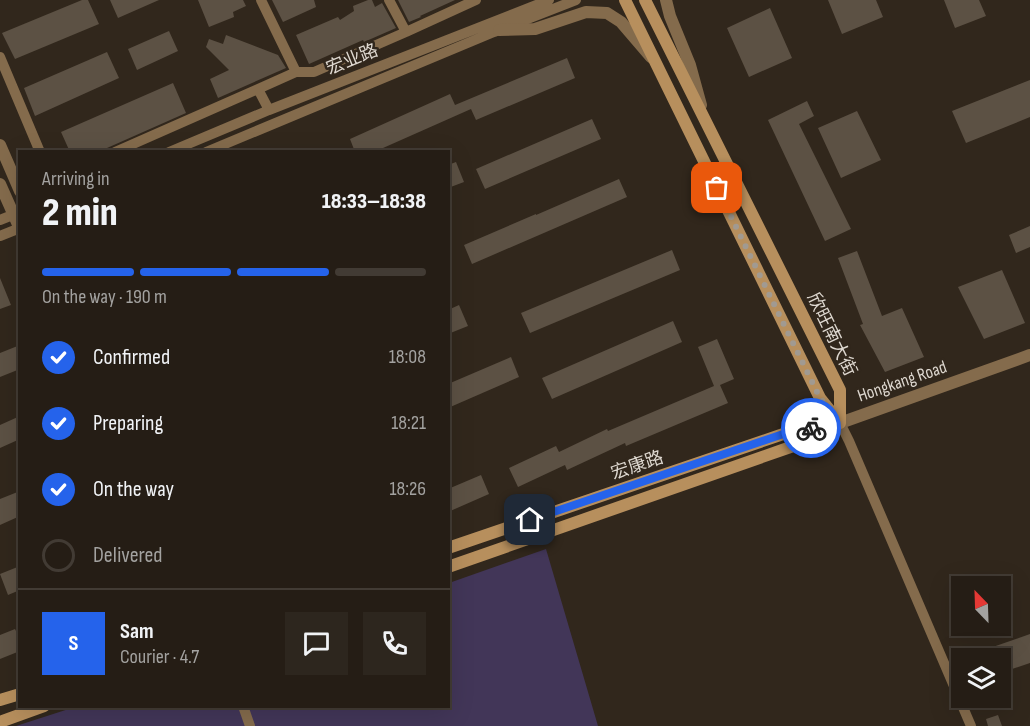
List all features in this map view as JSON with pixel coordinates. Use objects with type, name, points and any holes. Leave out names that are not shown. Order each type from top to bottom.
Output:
[{"type":"main road","points":[[625,0],[820,398],[840,423]]},
{"type":"main road","name":"欣旺南大街","points":[[645,0],[840,390],[840,423]]},
{"type":"main road","name":"宏康路","points":[[450,547],[795,430],[840,423]]},
{"type":"main road","name":"Hongkang Road","points":[[450,566],[802,443],[840,423]]},
{"type":"main road","points":[[0,700],[18,695]]},
{"type":"main road","points":[[0,722],[38,708]]},
{"type":"street","points":[[261,0],[296,72]]},
{"type":"street","points":[[389,0],[406,32]]},
{"type":"street","points":[[120,150],[296,72],[314,72],[476,0]]},
{"type":"street","name":"宏业路","points":[[211,150],[495,28],[549,0]]},
{"type":"street","name":"宏业路","points":[[174,150],[269,110],[576,0]]},
{"type":"street","points":[[666,0],[690,65],[704,118]]},
{"type":"street","points":[[495,28],[535,29],[586,12],[607,13],[621,22],[655,61]]},
{"type":"street","points":[[0,57],[39,150]]},
{"type":"street","points":[[258,89],[269,110]]},
{"type":"street","points":[[0,146],[18,186]]},
{"type":"street","points":[[0,184],[16,213],[0,220]]},
{"type":"street","points":[[0,236],[18,228]]},
{"type":"street","name":"Hongkang Road","points":[[840,423],[1030,356]]},
{"type":"street","points":[[840,423],[971,726]]},
{"type":"street","points":[[244,708],[250,726]]},
{"type":"shaded area","points":[[546,549],[598,726],[16,726],[72,708],[450,708],[450,583]]},
{"type":"building","points":[[82,0],[88,0],[99,24],[15,59],[2,33]]},
{"type":"building","points":[[110,0],[159,0],[118,18]]},
{"type":"building","points":[[198,0],[243,0],[246,6],[233,12],[234,17],[209,27]]},
{"type":"building","points":[[272,0],[314,0],[316,7],[283,22]]},
{"type":"building","points":[[372,0],[375,7],[382,3],[396,28],[309,64],[296,35],[338,17],[340,20],[354,11],[353,6]]},
{"type":"building","points":[[398,0],[455,0],[409,22]]},
{"type":"building","points":[[828,0],[876,0],[883,17],[842,34]]},
{"type":"building","points":[[944,0],[979,0],[986,16],[955,28]]},
{"type":"building","points":[[770,8],[792,58],[749,77],[727,28]]},
{"type":"building","points":[[169,31],[178,51],[137,70],[128,49]]},
{"type":"building","points":[[226,35],[278,55],[286,68],[218,98],[210,79],[229,70],[206,47],[209,39],[223,44]]},
{"type":"building","points":[[107,52],[119,78],[35,116],[24,88]]},
{"type":"building","points":[[567,58],[575,78],[476,120],[471,109],[379,150],[354,150],[350,139],[450,94],[455,105]]},
{"type":"building","points":[[1030,80],[1030,117],[966,143],[952,111]]},
{"type":"building","points":[[173,83],[186,113],[103,150],[69,150],[61,132]]},
{"type":"building","points":[[807,101],[814,116],[799,124],[851,229],[825,241],[768,120]]},
{"type":"building","points":[[857,111],[881,160],[841,178],[818,128]]},
{"type":"building","points":[[592,119],[601,139],[485,189],[476,169]]},
{"type":"building","points":[[456,162],[464,182],[450,187],[450,164]]},
{"type":"building","points":[[619,179],[627,197],[472,264],[464,245]]},
{"type":"building","points":[[1030,226],[1030,247],[1016,253],[1009,235]]},
{"type":"building","points":[[672,250],[680,270],[530,333],[521,313]]},
{"type":"building","points":[[857,251],[882,316],[902,308],[924,357],[885,372],[860,325],[863,324],[838,258]]},
{"type":"building","points":[[1002,270],[1025,323],[984,339],[958,287]]},
{"type":"building","points":[[0,278],[11,305],[0,309]]},
{"type":"building","points":[[459,305],[468,326],[450,333],[450,309]]},
{"type":"building","points":[[673,321],[682,342],[552,399],[542,378]]},
{"type":"building","points":[[717,339],[734,379],[720,385],[728,403],[626,446],[625,443],[567,470],[565,465],[518,487],[509,468],[556,446],[559,452],[607,429],[608,431],[714,386],[698,347]]},
{"type":"building","points":[[18,346],[18,370],[0,377],[0,353]]},
{"type":"building","points":[[511,357],[519,377],[450,407],[450,383]]},
{"type":"building","points":[[18,417],[18,440],[0,448],[0,425]]},
{"type":"building","points":[[481,475],[489,494],[450,511],[450,488]]},
{"type":"building","points":[[18,492],[18,517],[0,525],[0,499]]},
{"type":"building","points":[[18,567],[18,591],[8,595],[0,574]]},
{"type":"building","points":[[15,629],[18,635],[18,652],[0,659],[0,635]]},
{"type":"building","points":[[1030,634],[1030,663],[1011,669],[1011,648],[990,648]]},
{"type":"building","points":[[998,715],[1002,726],[988,726],[986,719]]},
{"type":"way so far","points":[[717,188],[820,398],[840,423],[811,428]]},
{"type":"route","points":[[530,520],[795,430],[811,428]]}]
